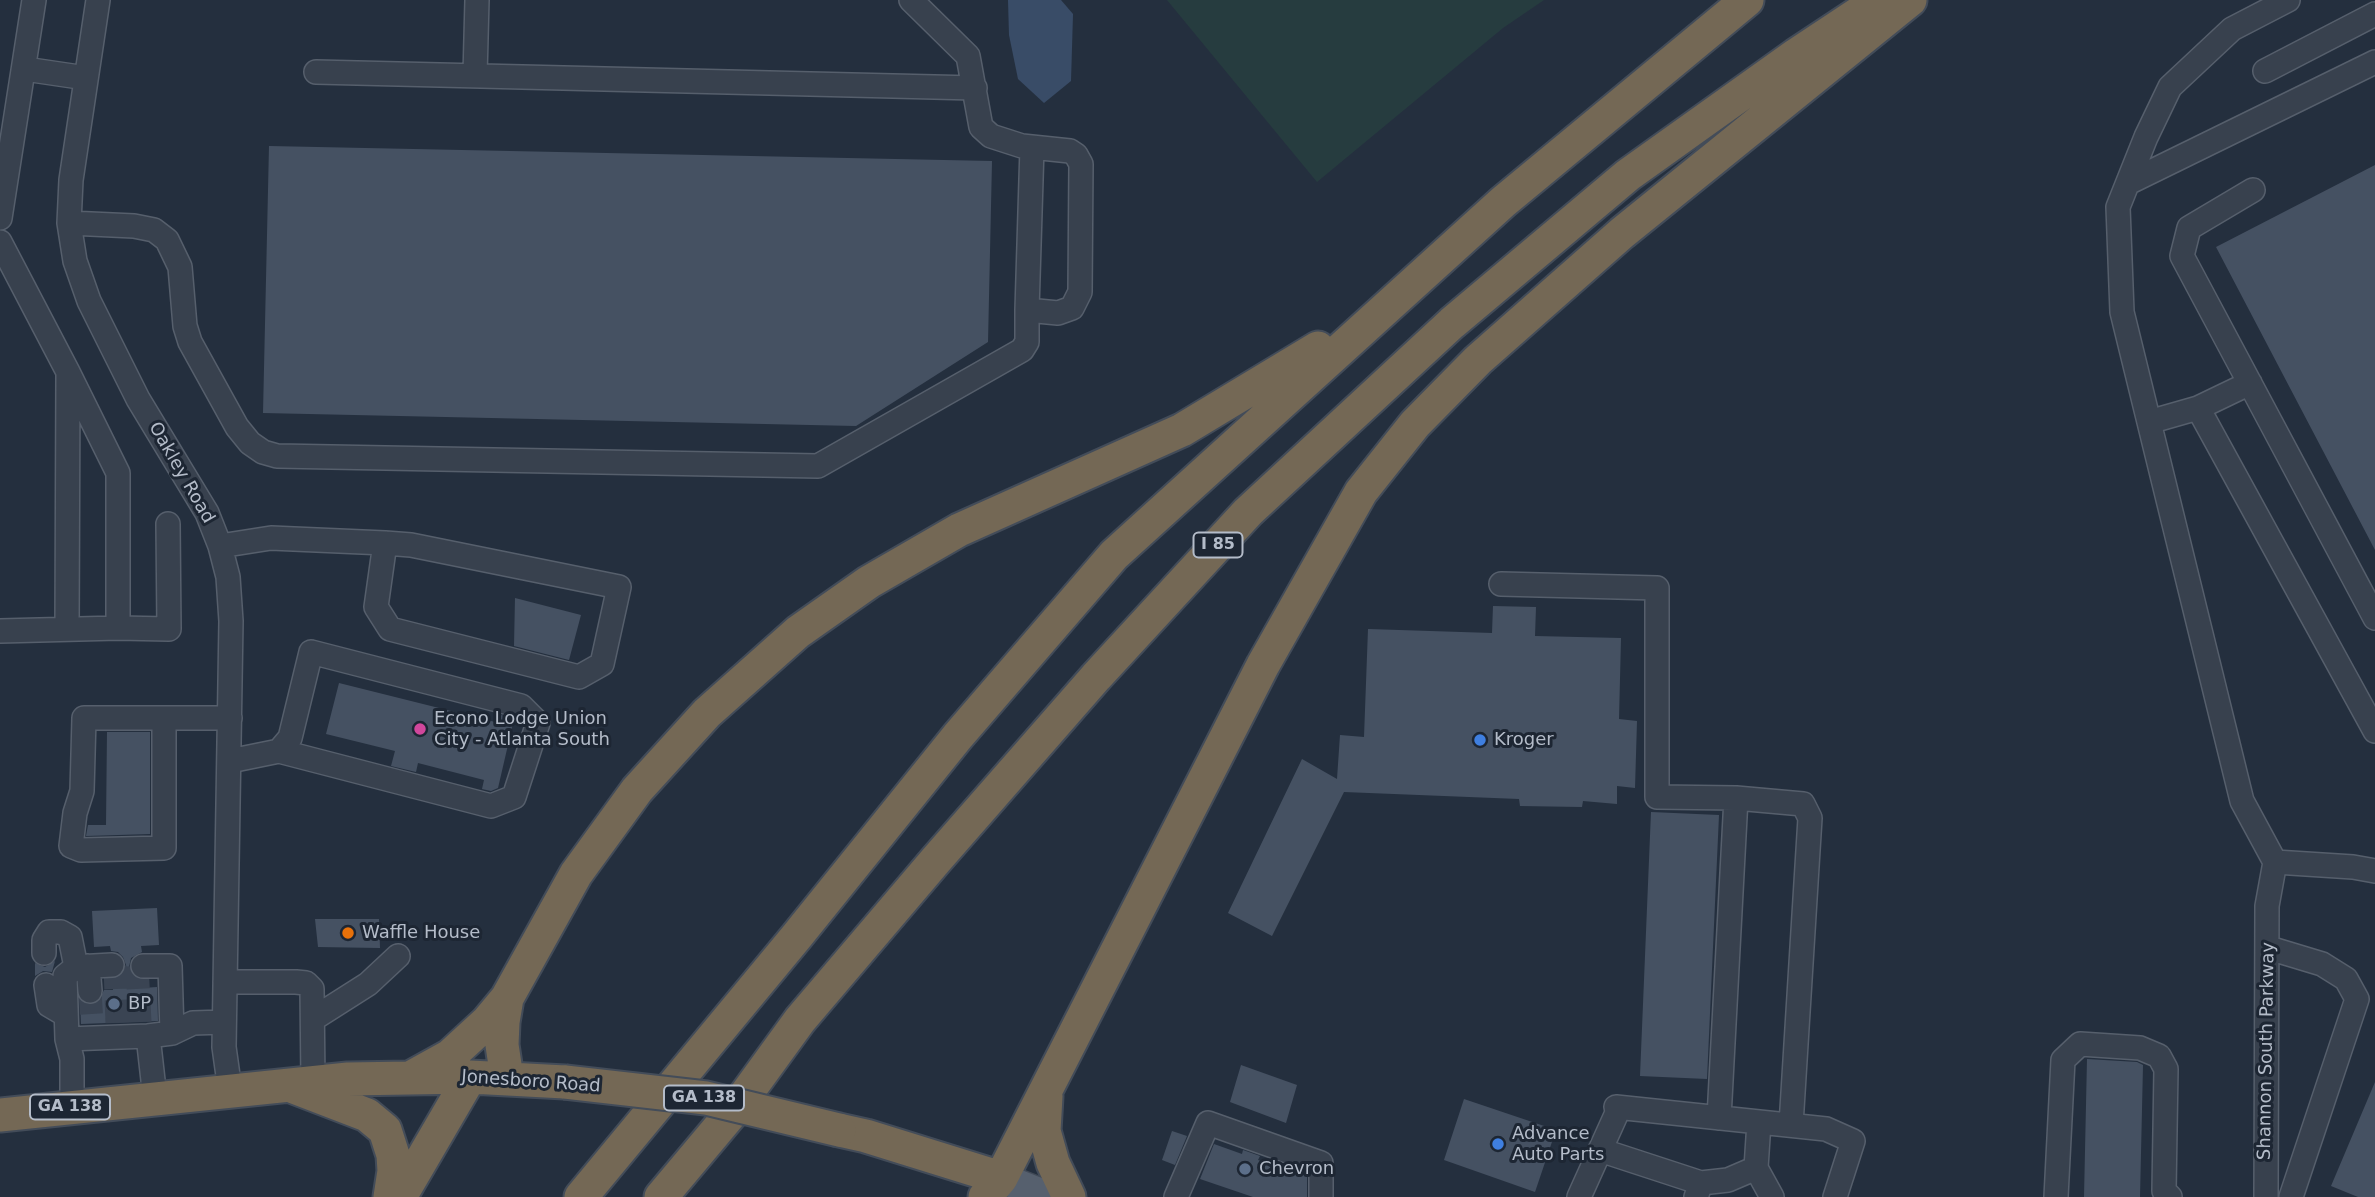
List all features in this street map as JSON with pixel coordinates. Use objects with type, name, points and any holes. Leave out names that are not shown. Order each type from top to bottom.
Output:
[{"type":"highway","points":[[581,1197],[958,736],[1114,555],[1503,202],[1747,0]]},
{"type":"highway","name":"I 85","points":[[662,1197],[739,1104],[800,1020],[936,860],[1096,677],[1248,512],[1452,323],[1628,175],[1796,55],[1879,0]]},
{"type":"highway","points":[[993,1188],[1263,665],[1361,492],[1415,424],[1478,360],[1622,233],[1910,0]]},
{"type":"highway","points":[[412,1077],[450,1056],[487,1023],[507,998],[576,874],[637,790],[707,713],[798,632],[869,582],[959,530],[1182,430],[1383,309]]},
{"type":"highway","points":[[506,1079],[502,1045],[507,998]]},
{"type":"highway","name":"Jonesboro Road","points":[[0,1115],[299,1083],[412,1077],[565,1082],[706,1098],[839,1129],[866,1136],[993,1188]]},
{"type":"highway","points":[[400,1197],[470,1077]]},
{"type":"highway","points":[[299,1083],[367,1115],[384,1130],[393,1155],[394,1171],[390,1197]]},
{"type":"highway","points":[[1046,1089],[1044,1131],[1069,1197]]},
{"type":"main road","name":"Jonesboro Road","points":[[993,1188],[1049,1197]]},
{"type":"street","points":[[0,218],[34,0]]},
{"type":"street","name":"Oakley Road","points":[[98,0],[71,180],[69,223],[75,261],[89,301],[138,398],[207,513],[228,577],[232,621],[224,1047],[230,1090]]},
{"type":"street","points":[[475,76],[477,0]]},
{"type":"street","points":[[911,0],[968,56],[981,127],[991,136],[1005,142],[1070,151],[1081,164],[1080,292],[1072,308],[1058,313],[1027,310]]},
{"type":"street","points":[[2288,0],[2232,29],[2171,87],[2146,137],[2118,207],[2122,312],[2242,801],[2275,862],[2375,871]]},
{"type":"street","points":[[2265,71],[2375,14]]},
{"type":"street","points":[[2128,183],[2375,62]]},
{"type":"street","points":[[25,69],[86,78]]},
{"type":"street","points":[[316,72],[975,88]]},
{"type":"street","points":[[69,223],[144,228],[154,230],[167,240],[180,267],[190,342],[237,427],[250,443],[262,452],[277,456],[818,466],[1022,350],[1027,342],[1032,147]]},
{"type":"street","points":[[2253,190],[2189,228],[2182,256],[2375,618]]},
{"type":"street","points":[[0,242],[118,473],[118,628]]},
{"type":"street","points":[[67,628],[68,372]]},
{"type":"street","points":[[2149,422],[2198,408],[2250,383]]},
{"type":"street","points":[[2198,408],[2375,731]]},
{"type":"street","points":[[0,631],[67,628],[169,629],[168,524]]},
{"type":"street","points":[[220,546],[271,538],[411,545],[619,587],[602,664],[579,677],[390,629],[376,607],[385,544]]},
{"type":"street","points":[[1502,584],[1657,588],[1657,796],[1736,798],[1803,804],[1810,818],[1791,1125]]},
{"type":"street","points":[[230,761],[279,751],[491,806],[514,797],[538,723],[521,706],[310,652],[290,738],[279,751]]},
{"type":"street","points":[[164,718],[163,848],[80,850],[71,846],[75,813],[82,791],[84,718],[164,718],[230,718]]},
{"type":"street","points":[[1719,1118],[1736,798]]},
{"type":"street","name":"Shannon South Parkway","points":[[2266,1197],[2269,948],[2267,906],[2275,862]]},
{"type":"street","points":[[44,953],[44,940],[49,932],[61,932],[69,937],[92,966],[90,991]]},
{"type":"street","points":[[2269,948],[2322,964],[2346,978],[2366,1000],[2291,1197]]},
{"type":"street","points":[[313,1019],[368,984],[398,956]]},
{"type":"street","points":[[72,1107],[72,1059],[67,1039],[65,976],[92,966]]},
{"type":"street","points":[[142,966],[170,966],[172,1032]]},
{"type":"street","points":[[225,982],[306,983],[312,989],[313,1019],[299,1083]]},
{"type":"street","points":[[46,985],[49,1005],[66,1015]]},
{"type":"street","points":[[67,1039],[92,1031],[172,1032],[193,1023],[224,1022]]},
{"type":"street","points":[[143,1031],[155,1098]]},
{"type":"street","points":[[2056,1197],[2063,1060],[2080,1044],[2140,1048],[2160,1056],[2166,1069],[2164,1191],[2170,1197]]},
{"type":"street","points":[[1579,1197],[1616,1111],[1826,1129],[1853,1141],[1835,1197]]},
{"type":"street","points":[[1759,1122],[1756,1168],[1772,1197]]},
{"type":"street","points":[[1176,1197],[1208,1123],[1321,1163],[1321,1197]]},
{"type":"street","points":[[1600,1150],[1698,1190],[1756,1168]]},
{"type":"green space","points":[[1167,0],[1544,0],[1503,28],[1317,182]]},
{"type":"water","points":[[1008,0],[1061,0],[1073,14],[1071,81],[1044,103],[1018,79],[1009,35]]},
{"type":"building","points":[[269,146],[992,161],[988,342],[856,426],[263,413]]},
{"type":"building","points":[[2375,165],[2375,550],[2216,247]]},
{"type":"building","points":[[515,598],[581,615],[569,660],[514,646]]},
{"type":"building","points":[[1493,606],[1536,607],[1535,636],[1621,638],[1619,719],[1637,721],[1635,788],[1617,786],[1617,804],[1583,801],[1582,807],[1520,806],[1519,799],[1344,792],[1272,936],[1228,913],[1302,759],[1337,779],[1340,735],[1364,737],[1368,629],[1492,633]]},
{"type":"building","name":"Econo Lodge Union City - Atlanta South","points":[[339,683],[499,723],[501,715],[514,719],[498,788],[491,791],[482,789],[484,780],[418,763],[416,772],[391,766],[395,751],[326,734]]},
{"type":"building","points":[[107,732],[150,732],[150,834],[86,836],[88,825],[106,825]]},
{"type":"building","points":[[1651,812],[1719,815],[1707,1079],[1640,1076]]},
{"type":"building","points":[[157,908],[159,945],[141,946],[142,952],[131,958],[129,967],[135,978],[143,980],[143,988],[157,987],[158,1021],[81,1024],[80,1000],[90,1005],[98,1002],[104,990],[113,990],[112,979],[120,976],[126,965],[123,957],[118,952],[111,951],[110,946],[94,947],[92,911]]},
{"type":"building","name":"Waffle House","points":[[315,919],[379,919],[380,948],[318,947]]},
{"type":"building","points":[[55,961],[52,972],[43,971],[35,976],[35,963],[45,967]]},
{"type":"building","points":[[2087,1059],[2137,1062],[2143,1065],[2140,1197],[2084,1197]]},
{"type":"building","points":[[1241,1065],[1297,1085],[1286,1123],[1230,1102]]},
{"type":"building","points":[[2375,1082],[2375,1197],[2358,1197],[2331,1186]]},
{"type":"building","points":[[1464,1099],[1556,1130],[1535,1192],[1444,1160]]},
{"type":"building","points":[[1172,1131],[1187,1136],[1175,1165],[1162,1160]]},
{"type":"building","name":"Chevron","points":[[1214,1144],[1242,1154],[1243,1150],[1260,1156],[1258,1160],[1307,1176],[1307,1197],[1253,1197],[1200,1179]]},
{"type":"tunnel","points":[[115,966],[117,1023]]},
{"type":"tunnel","points":[[137,966],[140,1022]]},
{"type":"tunnel","points":[[90,991],[92,1024]]},
{"type":"place","name":"Econo Lodge Union City - Atlanta South","points":[[420,729]]},
{"type":"place","name":"Kroger","points":[[1480,740]]},
{"type":"place","name":"Waffle House","points":[[348,933]]},
{"type":"place","name":"BP","points":[[114,1004]]},
{"type":"place","name":"Advance Auto Parts","points":[[1498,1144]]},
{"type":"place","name":"Chevron","points":[[1245,1169]]}]
